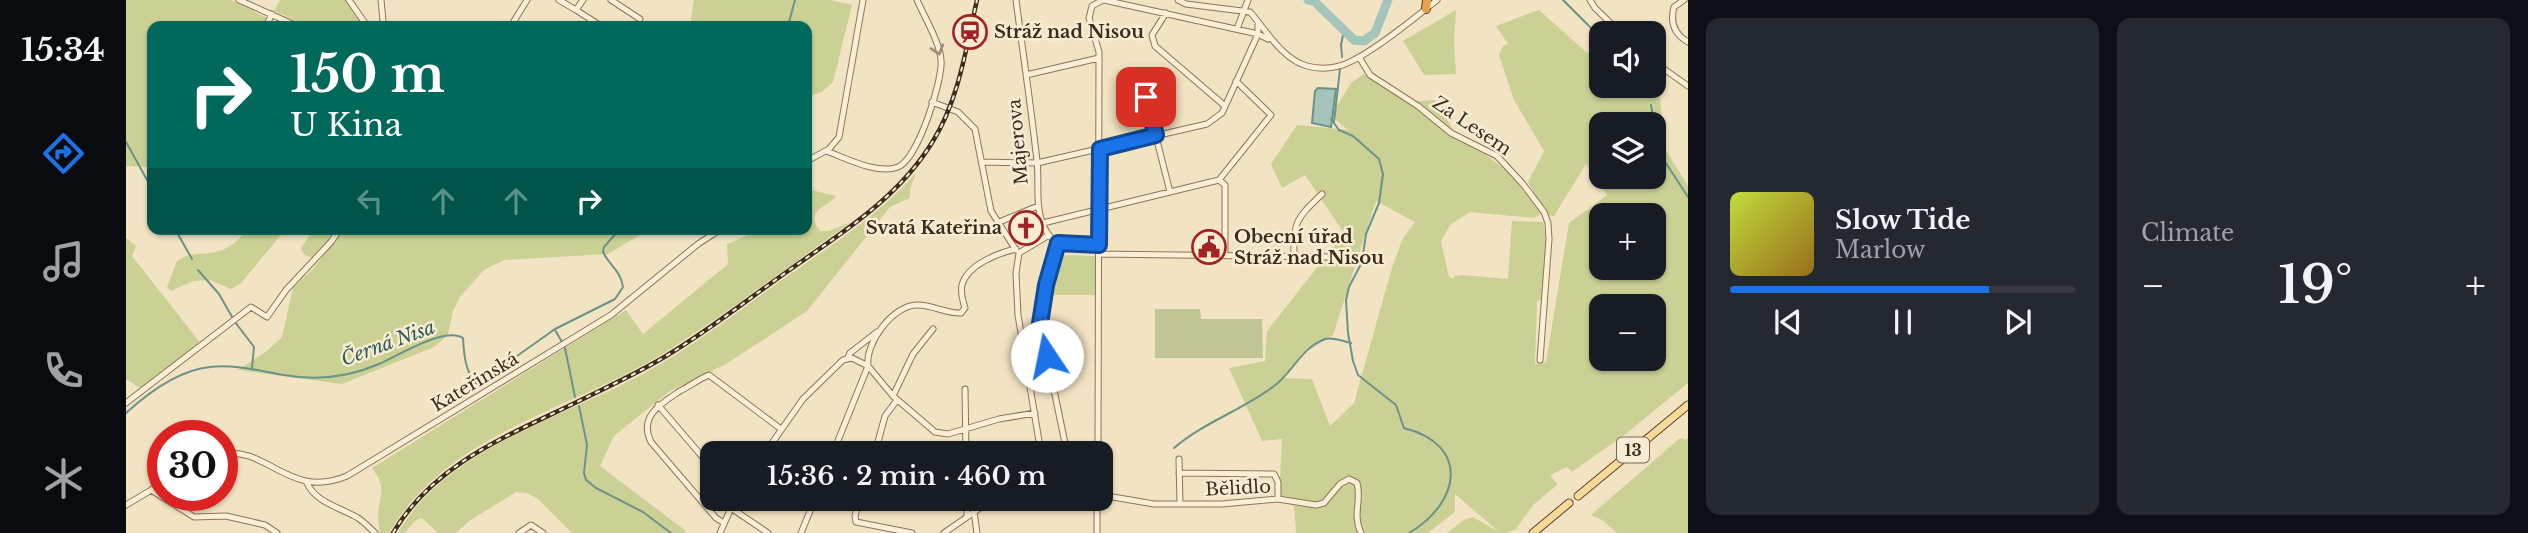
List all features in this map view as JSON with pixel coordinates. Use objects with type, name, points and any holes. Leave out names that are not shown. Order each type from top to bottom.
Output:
[{"type":"main road","name":"13","points":[[1578,496],[1688,405]]},
{"type":"main road","points":[[1533,533],[1569,503]]},
{"type":"street","points":[[240,0],[286,21]]},
{"type":"street","points":[[349,0],[364,21]]},
{"type":"street","points":[[381,0],[383,21]]},
{"type":"street","points":[[514,21],[527,0]]},
{"type":"street","points":[[559,0],[593,21]]},
{"type":"street","points":[[576,10],[583,0]]},
{"type":"street","points":[[611,0],[640,19]]},
{"type":"street","points":[[812,156],[835,144],[841,131],[863,0]]},
{"type":"street","points":[[826,151],[886,169],[899,166],[914,150],[932,102],[941,57],[917,0]]},
{"type":"street","name":"Majerova","points":[[1016,0],[1037,163],[1038,206],[1049,235]]},
{"type":"street","points":[[1098,441],[1099,58],[1098,41],[1089,12],[1093,4],[1104,0],[1258,34],[1307,66],[1324,68],[1340,66],[1359,57],[1426,4],[1437,0]]},
{"type":"street","points":[[1178,0],[1186,4],[1250,12],[1271,40]]},
{"type":"street","points":[[1237,29],[1248,0]]},
{"type":"street","points":[[1590,0],[1609,21]]},
{"type":"street","points":[[1670,0],[1674,7]]},
{"type":"street","points":[[1684,0],[1674,7],[1671,17],[1675,30],[1688,42]]},
{"type":"street","points":[[1166,13],[1152,34],[1155,46],[1225,106]]},
{"type":"street","points":[[269,21],[272,15]]},
{"type":"street","points":[[981,162],[1037,163],[1216,120],[1258,34],[1258,23]]},
{"type":"street","name":"Za Lesem","points":[[1359,57],[1370,75],[1418,106],[1451,133],[1497,156],[1544,212],[1549,239],[1540,360]]},
{"type":"street","name":"Majerova","points":[[1026,75],[1099,58]]},
{"type":"street","points":[[1666,70],[1688,86]]},
{"type":"street","points":[[1044,223],[1219,180],[1271,115],[1236,81]]},
{"type":"street","points":[[1146,97],[1170,192]]},
{"type":"street","points":[[932,102],[958,112],[972,123],[978,138],[991,211],[1018,251],[1016,283],[1039,441]]},
{"type":"street","points":[[1219,180],[1225,185],[1225,256]]},
{"type":"street","points":[[1294,256],[1293,228],[1304,211],[1322,194]]},
{"type":"street","points":[[997,223],[1038,206]]},
{"type":"street","points":[[126,403],[251,307],[267,317],[286,290],[336,235]]},
{"type":"street","name":"Kateřinská","points":[[307,484],[347,477],[611,315],[711,235]]},
{"type":"street","points":[[773,441],[803,398],[854,349],[880,331],[904,308],[917,305],[961,313],[965,308],[961,289],[968,275],[997,255],[1018,251],[1049,235],[1058,243],[1099,245]]},
{"type":"street","points":[[1058,243],[1046,285],[1039,330],[1065,441]]},
{"type":"street","points":[[1099,254],[1329,257]]},
{"type":"street","points":[[1021,327],[1039,330]]},
{"type":"street","points":[[879,441],[886,416],[913,354],[933,329]]},
{"type":"street","points":[[838,441],[868,366],[868,354],[880,331]]},
{"type":"street","points":[[848,357],[868,366],[895,398],[935,432],[948,434],[999,419],[1035,413]]},
{"type":"street","points":[[724,523],[716,518],[648,438],[649,420],[658,405],[709,375],[781,429]]},
{"type":"street","points":[[965,389],[966,441]]},
{"type":"street","points":[[658,405],[700,454]]},
{"type":"street","points":[[238,455],[307,484],[310,490],[329,504],[359,519],[375,533]]},
{"type":"street","points":[[1179,459],[1180,504]]},
{"type":"street","points":[[1179,473],[1274,474],[1278,482],[1278,499]]},
{"type":"street","name":"Bělidlo","points":[[1113,499],[1154,504],[1222,505],[1278,499],[1307,504],[1324,503],[1340,484],[1349,479],[1357,483],[1359,489],[1356,516],[1361,533]]},
{"type":"street","points":[[126,505],[147,492]]},
{"type":"street","points":[[184,511],[194,517],[226,516],[265,525],[277,533]]},
{"type":"street","points":[[720,533],[730,511]]},
{"type":"street","points":[[735,511],[768,533]]},
{"type":"street","points":[[801,533],[810,511]]},
{"type":"street","points":[[856,511],[856,522],[912,533]]},
{"type":"street","points":[[967,511],[967,516]]},
{"type":"street","points":[[944,533],[974,511],[977,533]]},
{"type":"street","points":[[1097,533],[1098,511]]},
{"type":"street","points":[[519,533],[531,525],[543,533]]},
{"type":"green space","points":[[126,0],[231,0],[267,18],[266,21],[147,21],[147,167],[126,166]]},
{"type":"green space","points":[[280,0],[346,0],[362,21],[297,21],[274,11]]},
{"type":"green space","points":[[694,0],[831,0],[852,5],[833,82],[822,92],[812,95],[812,21],[692,21]]},
{"type":"green space","points":[[1456,10],[1456,74],[1424,75],[1403,41]]},
{"type":"green space","points":[[1539,10],[1589,52],[1589,98],[1660,98],[1661,112],[1589,112],[1589,168],[1586,164],[1554,216],[1547,215],[1528,182],[1544,151],[1514,100],[1499,55],[1503,46],[1508,44],[1496,26]]},
{"type":"green space","points":[[1364,74],[1407,102],[1435,100],[1454,131],[1510,173],[1541,214],[1534,218],[1470,212],[1450,225],[1441,241],[1449,277],[1454,279],[1454,276],[1462,275],[1508,279],[1512,221],[1543,222],[1545,261],[1541,300],[1537,301],[1535,364],[1546,362],[1569,223],[1589,208],[1589,280],[1666,280],[1666,203],[1596,203],[1607,195],[1603,189],[1666,189],[1666,150],[1688,186],[1688,383],[1627,433],[1572,472],[1567,467],[1550,475],[1556,486],[1533,505],[1516,529],[1507,533],[1447,533],[1464,520],[1473,517],[1499,532],[1455,494],[1455,512],[1428,533],[1296,533],[1294,505],[1279,497],[1282,439],[1262,441],[1229,368],[1265,361],[1267,331],[1344,233],[1305,175],[1282,188],[1271,164],[1297,125],[1348,130],[1331,116],[1351,83]],"holes":[[[1376,201],[1415,222],[1402,240],[1391,271],[1354,403],[1330,426],[1312,379],[1283,378],[1302,354],[1333,335]]]},
{"type":"green space","points":[[916,173],[910,189],[910,198],[890,207],[807,311],[726,364],[670,391],[614,436],[600,466],[686,531],[684,533],[572,533],[538,499],[527,493],[516,492],[469,521],[456,533],[438,533],[422,518],[416,520],[405,533],[398,533],[419,503],[446,478],[476,457],[542,421],[643,374],[678,353],[851,231],[885,204]]},
{"type":"green space","points":[[812,190],[836,196],[819,210],[814,218],[820,231],[829,231],[851,222],[735,306],[664,353],[477,447],[444,471],[414,499],[389,533],[380,533],[378,516],[381,487],[372,468],[626,310],[643,334],[728,264],[727,244],[749,235],[812,235]]},
{"type":"green space","points":[[242,235],[281,235],[241,283],[231,289],[210,280],[193,281],[171,291],[167,287],[177,261],[190,255],[222,250]]},
{"type":"green space","points":[[310,235],[334,235],[313,257],[306,255],[301,248]]},
{"type":"green space","points":[[339,235],[640,235],[608,254],[504,260],[484,270],[460,297],[453,311],[448,335],[434,347],[342,384],[238,370],[267,351],[282,337],[293,288],[314,268]]},
{"type":"green space","points":[[126,238],[136,246],[132,256],[202,345],[140,388],[126,379]]},
{"type":"green space","points":[[1061,255],[1095,256],[1095,295],[1050,295]]},
{"type":"green space","points":[[1155,309],[1200,309],[1201,319],[1262,319],[1263,358],[1155,358]]},
{"type":"green space","points":[[1688,437],[1688,533],[1617,533],[1602,520],[1591,515],[1680,438],[1686,440]]},
{"type":"water","points":[[1318,88],[1336,89],[1331,127],[1312,123],[1315,91]]},
{"type":"waterway","name":"Černá Nisa","points":[[789,21],[795,0]]},
{"type":"waterway","points":[[1308,0],[1315,2],[1354,40],[1364,41],[1375,33],[1388,0]]},
{"type":"waterway","points":[[1563,0],[1589,26]]},
{"type":"waterway","points":[[1342,57],[1344,30]]},
{"type":"waterway","points":[[1334,122],[1340,69]]},
{"type":"waterway","points":[[1651,105],[1652,112]]},
{"type":"waterway","points":[[1331,119],[1339,130],[1353,136],[1379,159],[1383,174],[1379,203],[1366,234],[1362,262],[1349,287],[1346,300],[1353,361],[1358,375],[1396,405],[1404,428],[1426,436],[1440,447],[1448,461],[1451,476],[1439,506],[1426,521],[1409,533]]},
{"type":"waterway","points":[[126,142],[147,180]]},
{"type":"waterway","points":[[1666,163],[1688,197]]},
{"type":"waterway","points":[[178,235],[192,259]]},
{"type":"waterway","name":"Černá Nisa","points":[[126,413],[165,384],[198,369],[229,366],[296,377],[333,377],[379,364],[434,339],[455,335],[463,338],[467,367],[475,383],[479,383],[555,329],[615,299],[623,287],[622,281],[603,252],[615,235]]},
{"type":"waterway","points":[[198,270],[219,294],[254,347],[252,368]]},
{"type":"waterway","points":[[555,330],[562,342]]},
{"type":"waterway","points":[[1174,448],[1274,386],[1303,354],[1317,343],[1331,338],[1351,343]]},
{"type":"waterway","points":[[565,348],[575,397]]},
{"type":"waterway","points":[[579,406],[587,445],[584,473],[586,480],[643,512],[671,533]]},
{"type":"railway","points":[[393,533],[410,508],[452,469],[501,439],[634,374],[682,346],[886,198],[919,162],[942,125],[961,73],[977,0]]},
{"type":"place","name":"Stráž nad Nisou","points":[[970,32]]},
{"type":"place","name":"Svatá Kateřina","points":[[1026,228]]},
{"type":"place","name":"Obecní úřad Stráž nad Nisou","points":[[1209,247]]},
{"type":"route","points":[[1047,356],[1039,330],[1046,285],[1058,243],[1099,245],[1100,149],[1156,135],[1146,97]]}]
